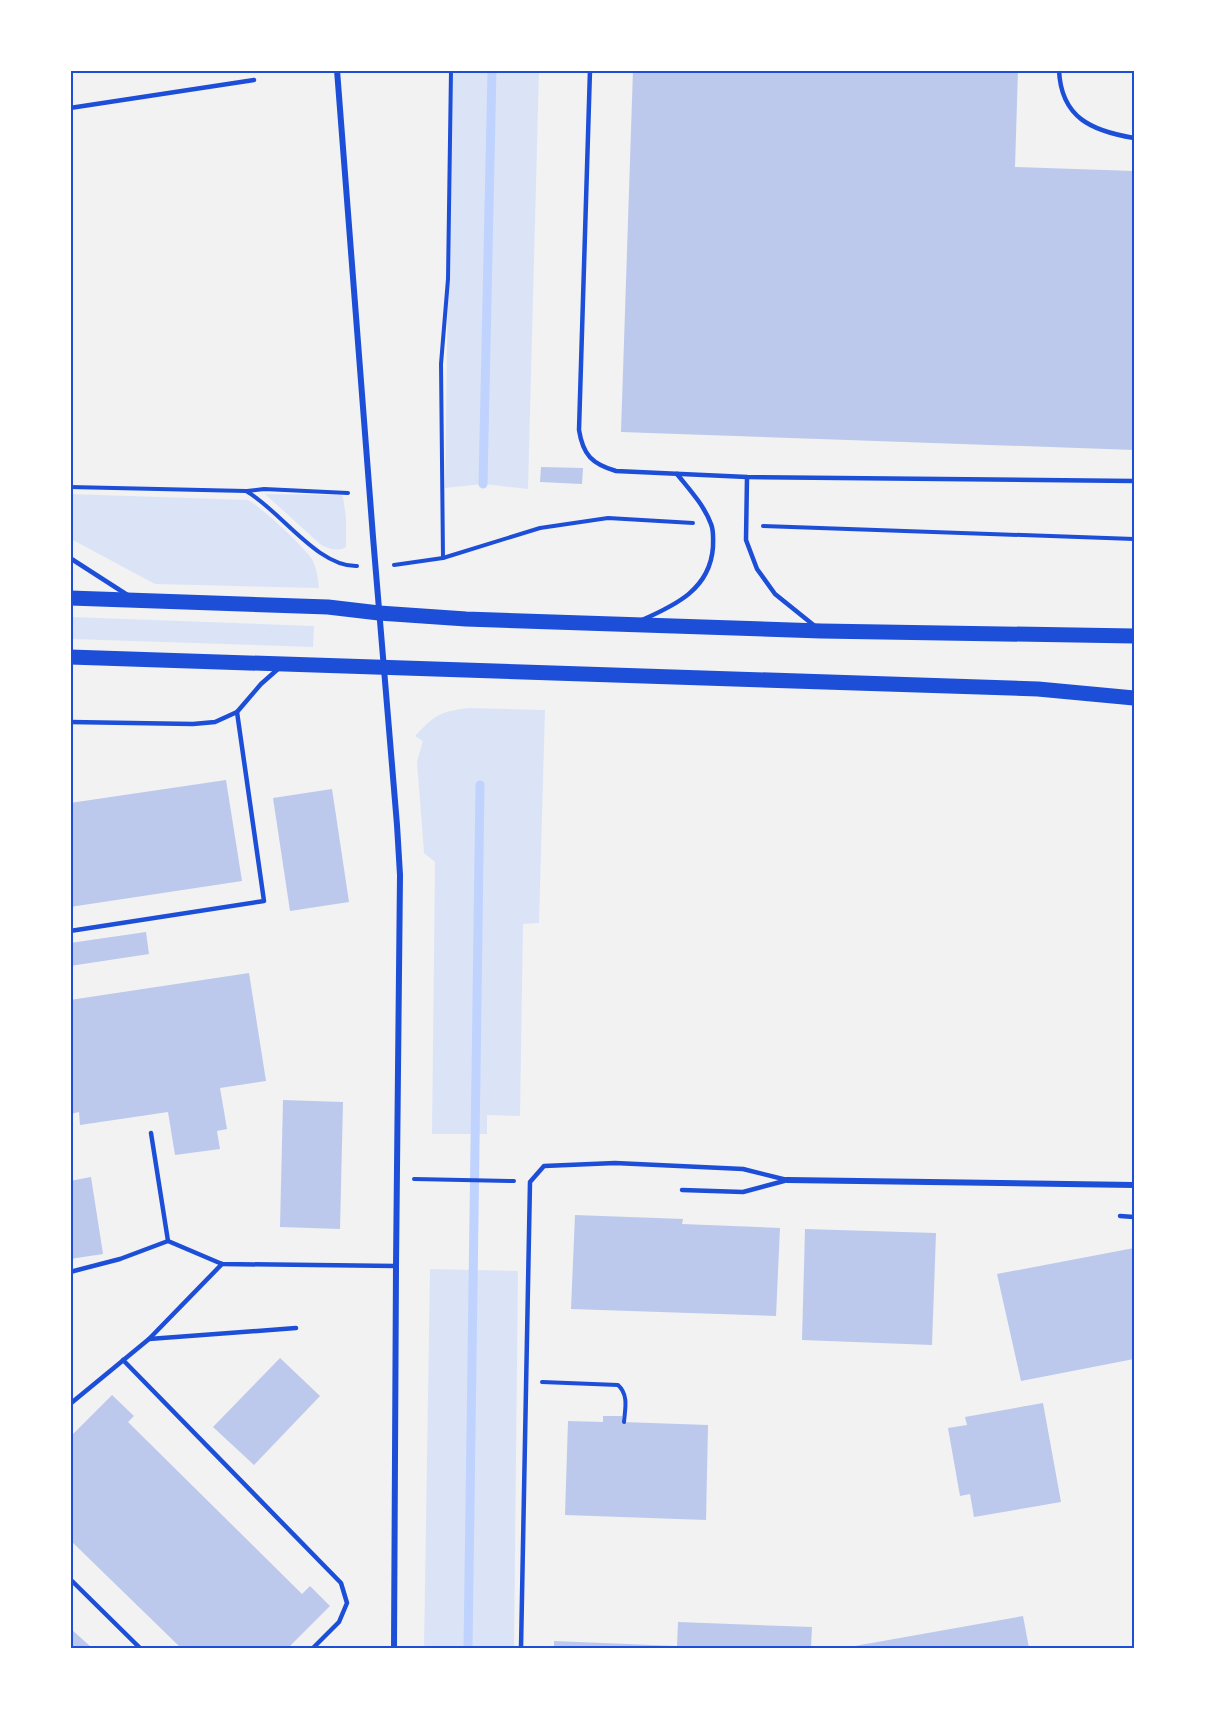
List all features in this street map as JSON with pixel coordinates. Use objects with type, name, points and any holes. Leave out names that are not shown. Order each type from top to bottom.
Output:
[{"type":"main road","points":[[70,598],[328,607],[466,619],[821,631],[1134,636]]},
{"type":"main road","points":[[70,657],[1038,689],[1134,698]]},
{"type":"street","points":[[337,70],[400,875],[394,1648]]},
{"type":"street","points":[[787,1180],[1134,1185]]},
{"type":"lane","points":[[590,70],[579,430],[581,441],[593,461],[602,467],[616,471],[747,477],[1134,481]]},
{"type":"lane","points":[[1059,70],[1062,95],[1076,116],[1084,123],[1098,129],[1134,138]]},
{"type":"lane","points":[[70,108],[254,81]]},
{"type":"lane","points":[[633,624],[674,606],[695,589],[711,560],[712,525],[696,498],[677,474]]},
{"type":"lane","points":[[747,477],[746,540],[757,569],[775,594],[821,631]]},
{"type":"lane","points":[[70,558],[136,600]]},
{"type":"lane","points":[[70,722],[193,724],[215,722],[237,712],[261,684],[284,664]]},
{"type":"lane","points":[[70,931],[264,901],[237,712]]},
{"type":"lane","points":[[151,1133],[168,1241]]},
{"type":"lane","points":[[521,1648],[530,1182],[544,1166],[615,1163],[743,1169],[787,1180]]},
{"type":"lane","points":[[682,1190],[743,1192],[787,1180]]},
{"type":"lane","points":[[1120,1216],[1134,1217]]},
{"type":"lane","points":[[70,1272],[120,1259],[168,1241],[222,1264],[396,1266]]},
{"type":"lane","points":[[70,1404],[149,1339],[222,1264]]},
{"type":"lane","points":[[149,1339],[296,1328]]},
{"type":"lane","points":[[123,1360],[341,1583],[346,1603],[339,1622],[313,1648]]},
{"type":"lane","points":[[70,1579],[140,1648]]},
{"type":"path","points":[[442,558],[441,364],[448,279],[451,70]]},
{"type":"path","points":[[70,487],[246,491],[264,489],[348,493]]},
{"type":"path","points":[[246,491],[259,498],[312,547],[327,557],[350,566]]},
{"type":"path","points":[[432,1179],[530,1182]]},
{"type":"path","points":[[526,1381],[618,1385],[625,1392],[626,1398],[624,1422]]},
{"type":"shaded area","points":[[451,71],[539,71],[528,489],[483,484],[445,488]]},
{"type":"shaded area","points":[[71,494],[248,500],[283,528],[309,555],[313,561],[319,588],[155,584],[71,539]]},
{"type":"shaded area","points":[[265,494],[341,495],[346,517],[346,547],[333,549],[320,544]]},
{"type":"shaded area","points":[[71,617],[314,626],[313,647],[71,639]]},
{"type":"shaded area","points":[[468,708],[545,710],[539,923],[523,924],[520,1116],[487,1115],[487,1134],[432,1134],[435,862],[424,853],[417,762],[423,741],[415,736],[438,716]]},
{"type":"shaded area","points":[[430,1269],[518,1271],[514,1648],[424,1648]]},
{"type":"building","points":[[633,70],[1018,70],[1015,167],[1134,171],[1134,450],[621,432]]},
{"type":"building","points":[[541,467],[583,468],[582,484],[540,482]]},
{"type":"building","points":[[226,780],[242,881],[70,907],[70,803]]},
{"type":"building","points":[[332,789],[349,902],[290,911],[273,798]]},
{"type":"building","points":[[146,932],[149,954],[70,966],[70,943]]},
{"type":"building","points":[[249,973],[266,1081],[220,1088],[227,1129],[217,1131],[220,1149],[175,1155],[168,1112],[80,1125],[79,1112],[70,1114],[70,1000]]},
{"type":"building","points":[[283,1100],[343,1102],[340,1229],[280,1227]]},
{"type":"building","points":[[91,1177],[103,1254],[70,1259],[70,1181]]},
{"type":"building","points":[[575,1215],[683,1219],[682,1224],[780,1228],[776,1316],[571,1309]]},
{"type":"building","points":[[805,1229],[936,1233],[932,1345],[802,1340]]},
{"type":"building","points":[[1134,1248],[1134,1359],[1021,1381],[997,1274]]},
{"type":"building","points":[[280,1358],[320,1396],[254,1465],[213,1427]]},
{"type":"building","points":[[112,1395],[134,1416],[128,1422],[302,1594],[310,1586],[330,1606],[288,1648],[181,1648],[70,1540],[70,1437]]},
{"type":"building","points":[[1043,1403],[1061,1502],[974,1517],[970,1494],[960,1496],[948,1428],[967,1425],[965,1417]]},
{"type":"building","points":[[603,1416],[622,1416],[622,1422],[708,1425],[706,1520],[565,1515],[568,1421],[603,1422]]},
{"type":"building","points":[[1023,1616],[1029,1648],[849,1648],[849,1647]]},
{"type":"building","points":[[678,1622],[812,1627],[811,1648],[554,1648],[554,1641],[677,1646]]},
{"type":"building","points":[[70,1628],[92,1648],[70,1648]]},
{"type":"waterway","points":[[483,484],[492,70]]},
{"type":"waterway","points":[[468,1648],[480,785]]}]
